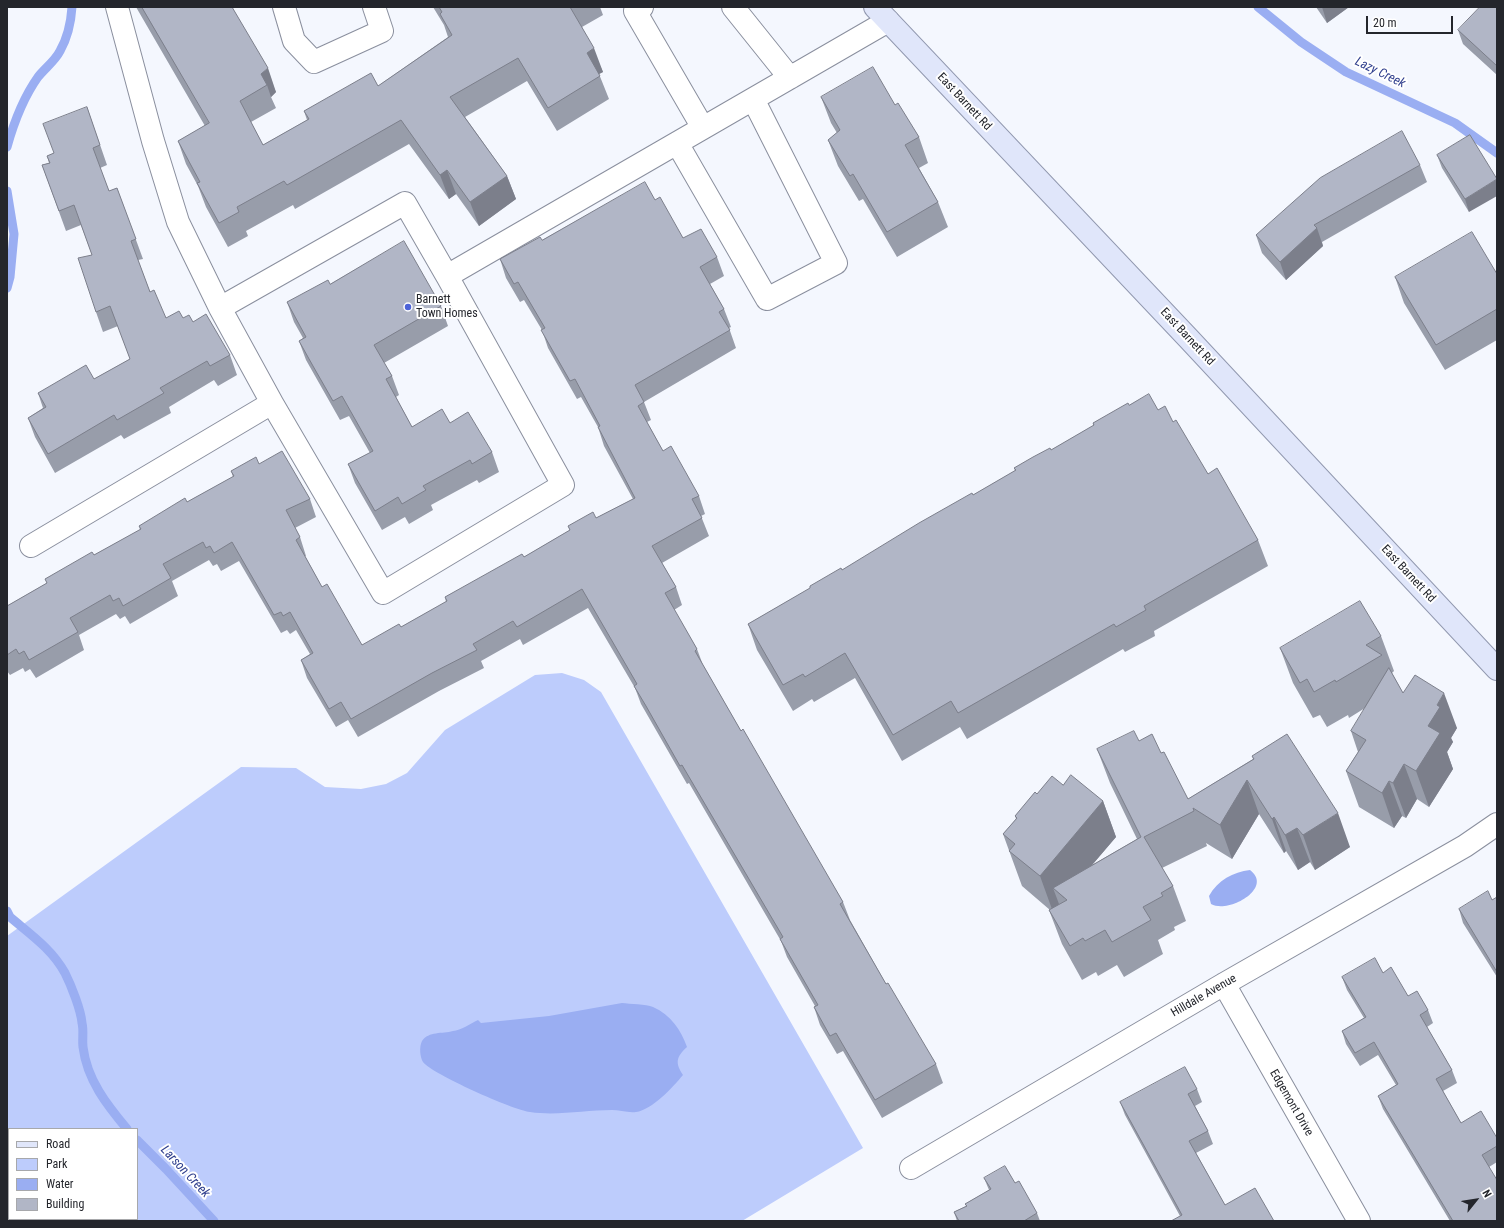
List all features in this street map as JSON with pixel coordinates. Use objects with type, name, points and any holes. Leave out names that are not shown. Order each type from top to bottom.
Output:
[{"type":"main road","name":"East Barnett Rd","points":[[881,14],[1194,345],[1497,669]]},
{"type":"street","points":[[117,7],[153,141],[178,222],[220,308],[272,403],[383,593],[563,486],[447,276],[405,204],[220,308]]},
{"type":"street","points":[[284,7],[294,41],[314,62],[382,31],[374,7]]},
{"type":"street","points":[[642,7],[635,11],[704,128]]},
{"type":"street","points":[[733,7],[790,78]]},
{"type":"street","points":[[447,276],[790,78],[881,14]]},
{"type":"street","points":[[677,143],[767,299],[836,263],[753,99]]},
{"type":"street","points":[[31,546],[272,403]]},
{"type":"street","name":"Hilldale Avenue","points":[[911,1168],[1224,984],[1465,846],[1497,824]]},
{"type":"street","name":"Edgemont Drive","points":[[1224,984],[1359,1221]]},
{"type":"green space","points":[[562,673],[584,680],[601,692],[863,1148],[742,1221],[7,1221],[7,936],[241,767],[296,768],[325,787],[361,789],[386,784],[407,773],[445,730],[535,675]]},
{"type":"water","points":[[1250,870],[1256,877],[1257,884],[1246,898],[1228,905],[1219,906],[1211,904],[1209,896],[1221,881],[1232,875]]},
{"type":"water","points":[[622,1003],[646,1005],[665,1014],[682,1035],[687,1047],[678,1060],[679,1067],[683,1075],[674,1086],[655,1103],[636,1112],[602,1110],[540,1113],[521,1110],[456,1083],[429,1068],[423,1062],[421,1057],[420,1046],[422,1041],[428,1036],[466,1027],[478,1020],[481,1023],[549,1016]]},
{"type":"building","points":[[142,7],[232,7],[268,68],[261,74],[267,85],[240,101],[263,145],[309,119],[304,111],[371,73],[378,86],[452,35],[440,14],[442,12],[439,7],[570,7],[594,48],[587,53],[600,76],[548,108],[518,58],[450,97],[507,176],[470,202],[447,170],[440,175],[401,120],[287,185],[284,181],[237,207],[239,212],[219,223],[197,183],[200,182],[178,141],[209,123]]},
{"type":"building","points":[[1480,7],[1497,7],[1497,66],[1458,30]]},
{"type":"building","points":[[873,67],[895,105],[898,103],[919,137],[905,145],[938,202],[887,232],[853,174],[850,176],[828,140],[840,130],[821,97]]},
{"type":"building","points":[[87,107],[100,145],[93,148],[109,191],[117,188],[136,239],[131,241],[150,292],[154,290],[166,318],[179,311],[183,318],[189,315],[193,322],[206,314],[230,355],[210,366],[207,361],[160,388],[164,393],[117,420],[114,415],[48,454],[28,418],[46,407],[38,393],[86,365],[94,379],[130,359],[110,306],[96,312],[78,258],[92,255],[74,205],[59,211],[42,165],[50,163],[47,156],[54,153],[43,124]]},
{"type":"building","points":[[1402,131],[1420,165],[1314,225],[1317,228],[1280,262],[1256,235],[1320,178]]},
{"type":"building","points":[[1470,135],[1497,179],[1465,199],[1437,155]]},
{"type":"building","points":[[645,182],[655,200],[660,197],[683,238],[701,229],[717,257],[700,267],[724,309],[719,312],[730,330],[635,385],[644,402],[638,406],[663,451],[671,446],[699,496],[692,499],[702,518],[652,546],[676,587],[665,593],[697,649],[695,651],[741,731],[743,729],[843,902],[840,904],[886,984],[888,983],[936,1064],[875,1100],[836,1033],[830,1036],[814,1007],[818,1005],[780,939],[783,937],[682,765],[680,766],[634,686],[637,684],[582,589],[517,627],[513,621],[473,644],[477,650],[432,673],[351,719],[341,702],[329,709],[301,660],[313,653],[290,612],[283,616],[281,612],[274,615],[232,542],[214,553],[210,546],[206,548],[203,542],[163,564],[171,578],[123,606],[119,598],[113,601],[110,595],[70,618],[78,632],[29,660],[24,651],[19,654],[16,649],[7,655],[7,606],[47,583],[45,579],[92,552],[94,555],[141,529],[139,526],[185,498],[187,502],[234,476],[231,471],[256,457],[259,464],[282,451],[310,499],[286,510],[300,537],[296,540],[322,587],[327,584],[362,645],[399,624],[401,627],[447,601],[445,597],[522,554],[524,557],[570,530],[568,526],[593,512],[596,518],[635,498],[575,379],[570,381],[541,330],[545,328],[518,282],[514,284],[500,259],[540,237],[542,240]]},
{"type":"building","points":[[1472,232],[1497,274],[1497,309],[1436,345],[1395,277]]},
{"type":"building","points":[[404,241],[441,306],[374,345],[392,376],[386,379],[412,427],[442,409],[450,423],[468,412],[492,452],[472,464],[470,460],[423,486],[426,490],[402,504],[398,497],[375,511],[348,464],[373,451],[342,396],[333,401],[299,341],[306,337],[287,302],[328,280],[330,284]]},
{"type":"building","points":[[1149,394],[1158,410],[1165,406],[1173,422],[1176,420],[1208,474],[1217,468],[1258,540],[1144,606],[1146,610],[1116,627],[1114,624],[958,713],[951,701],[893,735],[845,653],[805,677],[803,674],[783,685],[748,624],[841,568],[842,570],[919,523],[972,493],[973,495],[1016,470],[1014,468],[1033,457],[1050,448],[1051,450],[1128,403],[1129,405]]},
{"type":"building","points":[[1360,601],[1381,636],[1366,645],[1382,655],[1336,682],[1335,680],[1314,692],[1307,679],[1300,683],[1280,648]]},
{"type":"building","points":[[1389,668],[1403,693],[1415,675],[1444,693],[1437,705],[1440,707],[1428,726],[1440,733],[1416,771],[1404,764],[1393,783],[1389,781],[1382,793],[1346,771],[1366,740],[1351,731]]},
{"type":"building","points":[[1134,731],[1139,741],[1152,734],[1161,753],[1164,752],[1188,799],[1254,759],[1252,756],[1287,734],[1338,813],[1303,835],[1297,828],[1285,835],[1274,817],[1272,819],[1247,780],[1220,825],[1193,808],[1194,811],[1144,837],[1173,886],[1161,893],[1163,896],[1143,907],[1151,920],[1112,942],[1105,930],[1085,941],[1083,938],[1070,946],[1049,910],[1067,900],[1053,888],[1141,837],[1097,749]]},
{"type":"building","points":[[1071,775],[1103,801],[1040,876],[1009,851],[1015,844],[1003,834],[1017,818],[1015,816],[1035,792],[1037,794],[1052,776],[1063,785]]},
{"type":"building","points":[[1488,891],[1492,900],[1497,897],[1497,972],[1459,909]]},
{"type":"building","points":[[1375,958],[1383,973],[1391,967],[1408,996],[1417,991],[1428,1010],[1420,1015],[1452,1070],[1436,1079],[1461,1123],[1481,1111],[1497,1138],[1497,1146],[1482,1155],[1497,1180],[1497,1221],[1453,1221],[1378,1096],[1398,1084],[1374,1042],[1355,1053],[1342,1031],[1366,1017],[1342,977]]},
{"type":"building","points":[[1185,1067],[1197,1089],[1188,1094],[1208,1131],[1189,1141],[1225,1205],[1255,1188],[1274,1221],[1171,1221],[1182,1215],[1120,1102]]},
{"type":"building","points":[[1005,1166],[1015,1183],[1019,1181],[1037,1213],[1024,1221],[959,1221],[954,1212],[967,1206],[965,1204],[991,1189],[984,1178]]},
{"type":"waterway","name":"Larson Creek","points":[[7,147],[23,102],[38,77],[58,55],[63,46],[69,29],[72,7]]},
{"type":"waterway","name":"Lazy Creek","points":[[1258,7],[1301,42],[1346,72],[1455,123],[1497,153]]},
{"type":"waterway","name":"Larson Creek","points":[[7,191],[14,234],[10,277],[7,288]]},
{"type":"waterway","name":"Larson Creek","points":[[7,911],[10,917],[47,949],[60,964],[65,973],[80,1011],[85,1059],[93,1081],[112,1111],[126,1128]]},
{"type":"waterway","name":"Larson Creek","points":[[138,1141],[214,1221]]},
{"type":"place","name":"Barnett Town Homes","points":[[408,307]]}]
